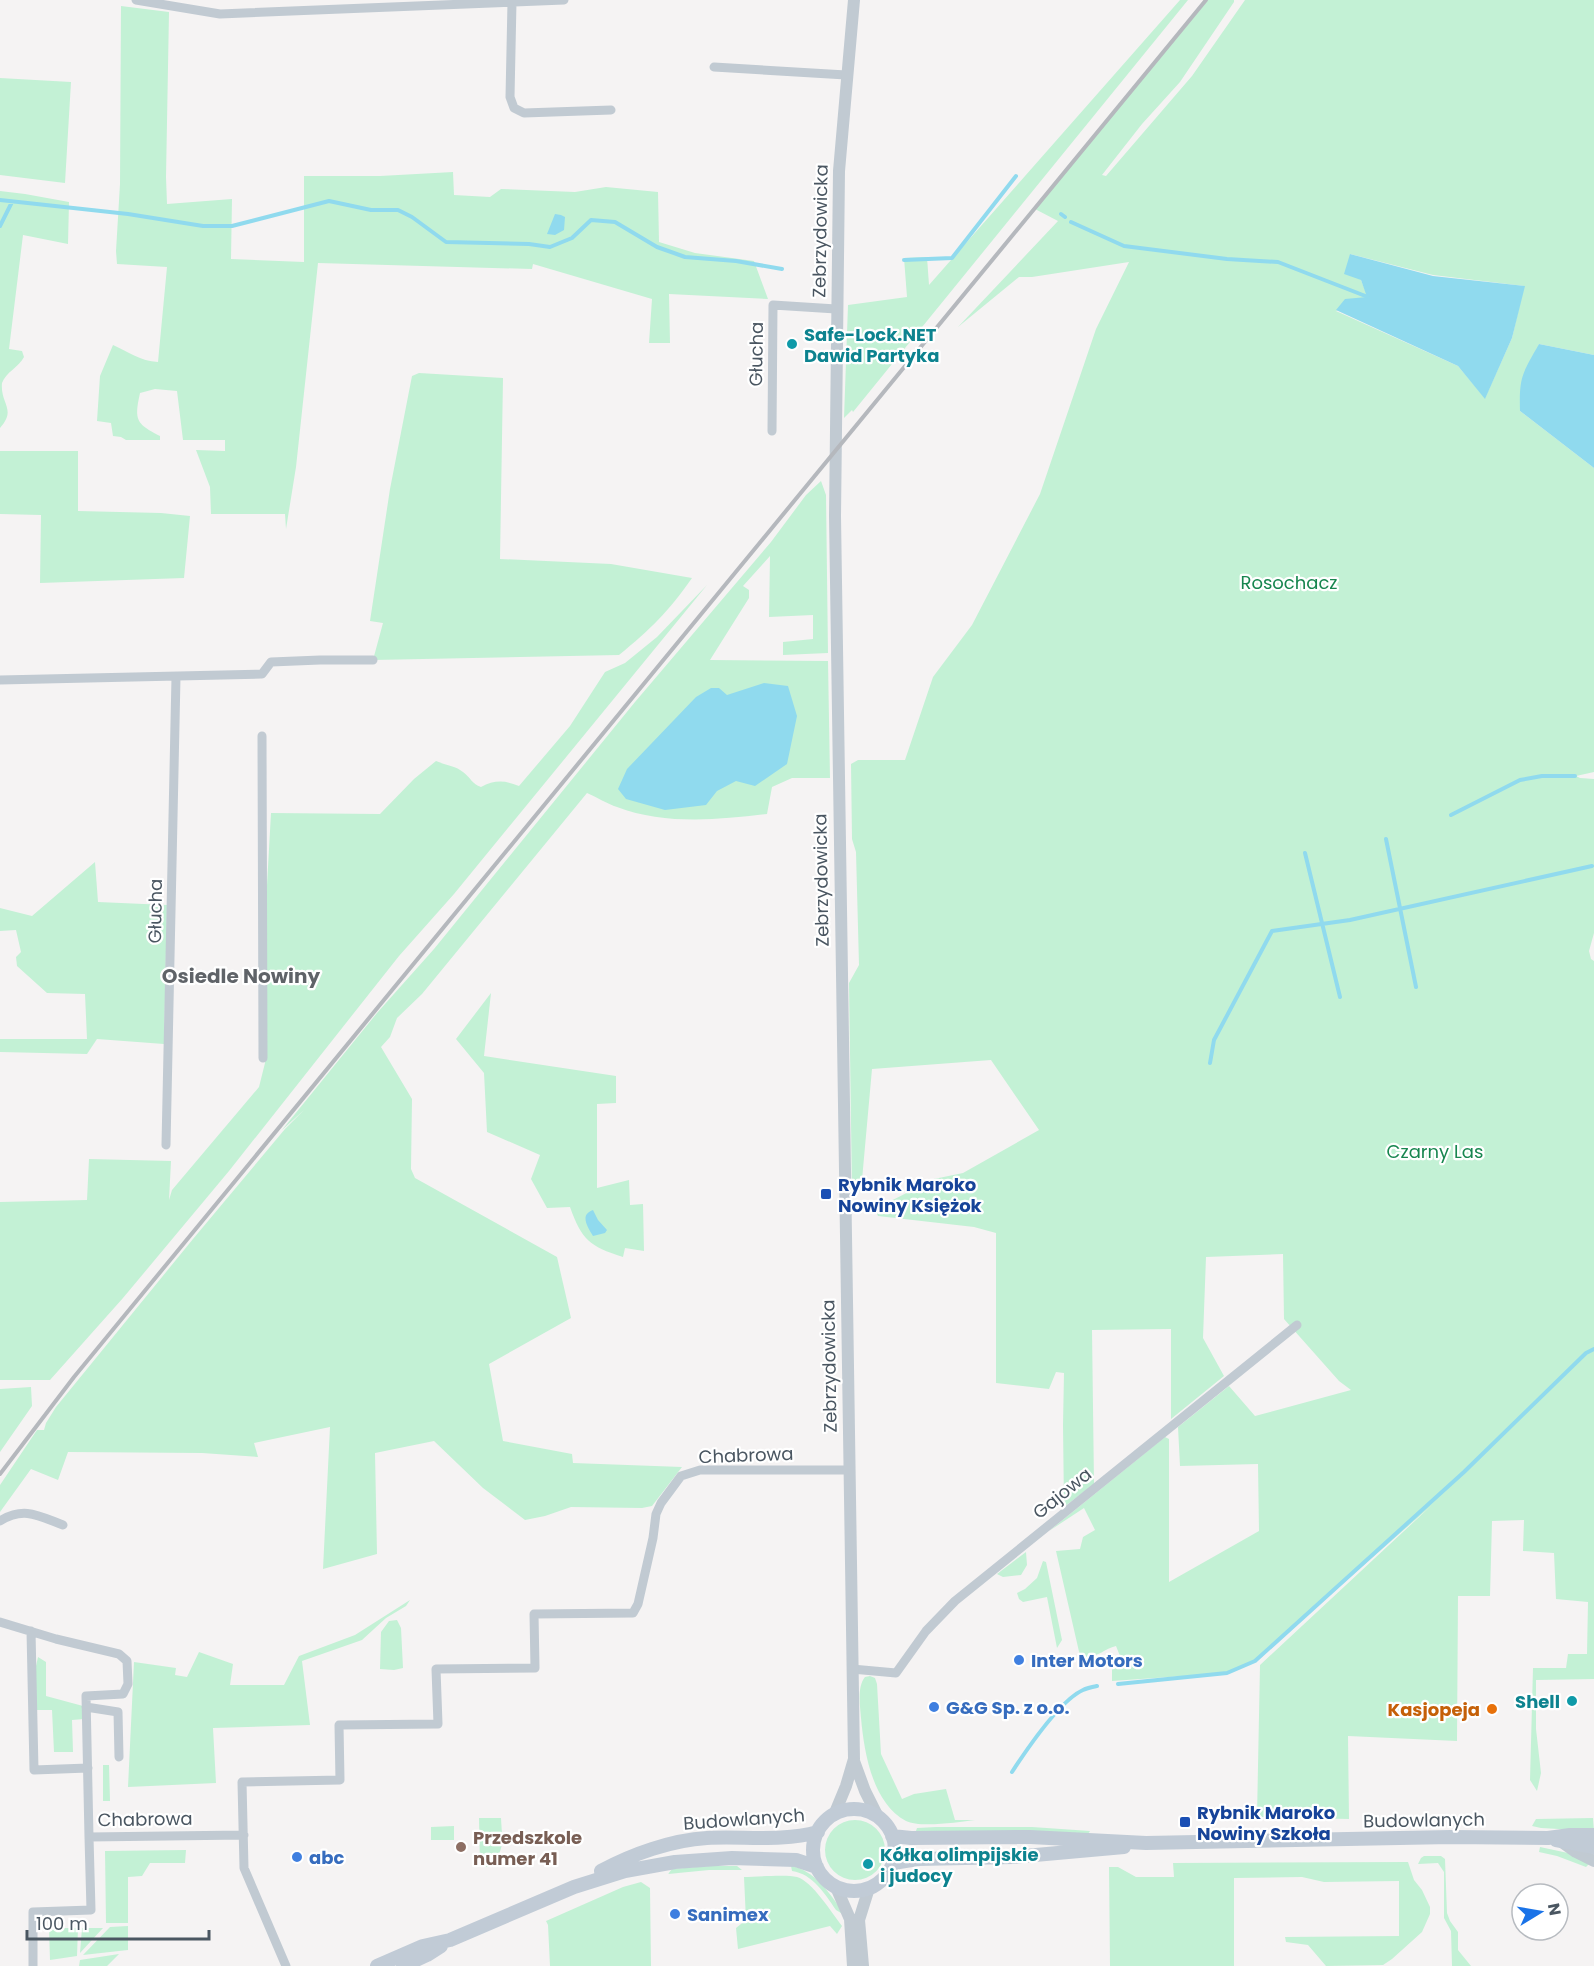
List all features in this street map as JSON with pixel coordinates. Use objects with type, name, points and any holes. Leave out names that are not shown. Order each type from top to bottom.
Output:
[{"type":"main road","points":[[846,1810],[860,1810],[878,1817],[892,1836],[895,1850],[893,1863],[885,1877],[869,1888],[850,1891],[826,1880],[817,1867],[814,1847],[818,1832],[825,1822],[846,1810]]},
{"type":"main road","name":"Budowlanych","points":[[573,1887],[603,1869],[675,1842],[709,1838],[784,1838],[818,1832]]},
{"type":"main road","name":"Budowlanych","points":[[892,1836],[910,1838],[1030,1836],[1146,1843],[1472,1837],[1548,1838],[1594,1835]]},
{"type":"main road","points":[[1548,1838],[1594,1847]]},
{"type":"main road","name":"Budowlanych","points":[[893,1863],[918,1859],[1013,1857],[1110,1850],[1146,1843]]},
{"type":"main road","name":"Budowlanych","points":[[403,1966],[427,1955],[450,1940],[573,1887],[625,1871],[697,1860],[791,1859],[817,1867]]},
{"type":"main road","name":"Budowlanych","points":[[377,1966],[423,1946],[450,1940]]},
{"type":"street","points":[[136,0],[220,14],[564,0]]},
{"type":"street","name":"Zebrzydowicka","points":[[854,0],[839,171],[836,593],[854,1760],[865,1791],[878,1817]]},
{"type":"street","points":[[512,2],[510,97],[514,108],[524,113],[611,110]]},
{"type":"street","points":[[714,67],[846,75]]},
{"type":"street","name":"Głucha","points":[[772,430],[774,304],[837,309]]},
{"type":"street","points":[[0,680],[262,674],[271,662],[373,660]]},
{"type":"street","name":"Głucha","points":[[166,1145],[176,676]]},
{"type":"street","points":[[262,736],[262,1058]]},
{"type":"street","name":"Gajowa","points":[[852,1669],[896,1673],[926,1631],[955,1601],[1297,1325]]},
{"type":"street","name":"Chabrowa","points":[[286,1966],[244,1868],[242,1782],[340,1780],[339,1725],[438,1724],[436,1669],[535,1668],[534,1614],[633,1613],[638,1604],[656,1514],[661,1503],[681,1476],[700,1470],[849,1470]]},
{"type":"street","points":[[0,1521],[14,1514],[27,1512],[63,1525]]},
{"type":"street","points":[[0,1622],[56,1639],[119,1654],[127,1661],[128,1675],[126,1691],[123,1694],[86,1696],[89,1837]]},
{"type":"street","points":[[31,1631],[34,1770],[88,1768]]},
{"type":"street","points":[[86,1707],[118,1712],[119,1757]]},
{"type":"street","name":"Zebrzydowicka","points":[[834,1815],[854,1760]]},
{"type":"street","name":"Chabrowa","points":[[33,1966],[33,1912],[91,1910],[89,1837],[244,1834]]},
{"type":"street","points":[[1562,1842],[1594,1861]]},
{"type":"street","points":[[837,1887],[850,1919],[853,1966]]},
{"type":"street","points":[[863,1966],[860,1920],[869,1888]]},
{"type":"green space","points":[[1180,0],[1188,0],[853,412],[852,410],[844,418],[848,305],[907,297],[904,258],[927,257],[929,285]]},
{"type":"green space","points":[[1208,0],[1234,0],[1234,2],[1180,82],[1142,124],[1102,175],[1106,176],[1192,76],[1245,0],[1594,0],[1594,355],[1539,344],[1520,411],[1594,468],[1594,772],[1576,776],[1594,779],[1594,933],[1589,951],[1594,961],[1594,1679],[1536,1680],[1536,1729],[1541,1773],[1537,1791],[1530,1780],[1533,1668],[1566,1668],[1568,1654],[1587,1654],[1588,1602],[1556,1599],[1554,1553],[1523,1551],[1524,1520],[1492,1521],[1490,1596],[1458,1596],[1457,1741],[1348,1736],[1349,1819],[1257,1817],[1260,1665],[1432,1505],[1255,1661],[1227,1673],[1112,1681],[1112,1669],[1124,1666],[1116,1646],[1091,1657],[1080,1656],[1056,1551],[1080,1549],[1083,1537],[1095,1530],[1084,1508],[1049,1531],[1165,1437],[1169,1439],[1169,1582],[1259,1531],[1258,1464],[1180,1466],[1178,1427],[1229,1386],[1255,1416],[1351,1390],[1339,1381],[1284,1319],[1283,1254],[1206,1257],[1203,1338],[1224,1376],[1171,1419],[1171,1329],[1092,1330],[1094,1484],[1064,1507],[1064,1373],[1056,1372],[1049,1389],[996,1383],[996,1233],[974,1227],[878,1216],[875,1209],[934,1179],[963,1173],[1039,1130],[991,1060],[872,1069],[861,1191],[852,1192],[849,983],[859,965],[856,852],[852,839],[851,764],[858,760],[905,760],[933,677],[972,625],[1040,494],[1096,329],[1129,262],[1019,277],[958,327],[1058,221],[1035,209]],"holes":[[[1350,254],[1433,275],[1524,286],[1512,338],[1485,398],[1458,366],[1336,311],[1368,297]]]},
{"type":"green space","points":[[121,6],[169,12],[167,204],[232,199],[231,259],[304,262],[304,176],[380,176],[453,172],[454,195],[490,197],[501,189],[575,192],[606,187],[658,192],[659,242],[695,253],[754,261],[768,299],[669,294],[670,343],[649,343],[652,299],[533,264],[532,269],[318,263],[296,467],[286,529],[285,514],[211,514],[210,487],[196,450],[225,451],[225,440],[183,440],[177,391],[155,389],[140,393],[137,409],[139,420],[146,428],[160,436],[160,440],[126,440],[113,436],[111,423],[97,421],[100,376],[113,345],[140,358],[158,362],[167,267],[117,264]]},
{"type":"green space","points":[[0,78],[71,82],[65,183],[0,175]]},
{"type":"green space","points":[[0,191],[69,202],[68,244],[23,235],[9,349],[22,351],[24,357],[2,383],[8,411],[0,428]]},
{"type":"green space","points":[[419,373],[503,378],[500,559],[611,564],[692,578],[658,619],[619,655],[373,660],[383,623],[370,621],[390,489],[412,376]]},
{"type":"green space","points":[[0,451],[78,451],[78,511],[190,516],[184,578],[40,583],[41,515],[0,514]]},
{"type":"green space","points":[[821,481],[826,495],[828,653],[783,655],[783,642],[813,639],[813,615],[769,617],[770,556],[743,586],[749,590],[749,598],[710,660],[828,661],[830,778],[792,778],[772,787],[767,814],[730,818],[653,817],[613,806],[587,793],[422,994],[397,1018],[390,1037],[381,1047],[412,1099],[411,1169],[415,1178],[557,1257],[571,1318],[489,1364],[503,1441],[572,1454],[573,1463],[682,1467],[652,1506],[642,1508],[571,1507],[525,1520],[483,1488],[434,1441],[375,1453],[377,1554],[323,1569],[330,1427],[254,1443],[258,1457],[202,1453],[68,1452],[58,1480],[31,1469],[0,1512],[0,1485],[37,1430],[44,1430],[56,1407],[193,1239],[285,1129],[304,1110],[282,1130],[377,1013],[434,949],[635,702],[771,542],[806,495]]},
{"type":"green space","points":[[707,585],[454,894],[399,956],[229,1171],[123,1298],[50,1380],[0,1380],[0,1202],[87,1200],[89,1159],[171,1161],[169,1200],[172,1190],[259,1087],[265,1063],[265,921],[271,813],[380,814],[414,779],[436,761],[460,770],[481,787],[500,782],[519,786],[570,726],[605,672],[625,663],[657,637]]},
{"type":"green space","points":[[95,862],[98,902],[167,905],[164,1044],[97,1039],[87,1054],[0,1052],[0,1039],[87,1039],[85,994],[47,993],[17,966],[16,957],[21,952],[16,930],[0,931],[0,908],[32,916]]},
{"type":"green space","points":[[491,993],[484,1056],[616,1076],[616,1103],[597,1104],[597,1188],[629,1180],[630,1205],[643,1204],[644,1251],[625,1248],[623,1257],[594,1245],[583,1234],[570,1207],[547,1208],[531,1179],[540,1155],[487,1132],[484,1073],[456,1039]]},
{"type":"green space","points":[[31,1387],[32,1406],[0,1452],[0,1389]]},
{"type":"green space","points":[[1026,1552],[1027,1565],[1021,1575],[1003,1577],[997,1574]]},
{"type":"green space","points":[[1043,1561],[1046,1562],[1062,1640],[1057,1648],[1047,1597],[1023,1602],[1017,1593],[1037,1578]]},
{"type":"green space","points":[[410,1600],[406,1606],[386,1618],[362,1640],[302,1661],[310,1725],[213,1728],[216,1783],[128,1787],[134,1662],[176,1668],[175,1675],[187,1677],[199,1652],[233,1664],[230,1685],[284,1685],[299,1656],[355,1635]]},
{"type":"green space","points":[[397,1620],[401,1628],[403,1668],[380,1669],[381,1632],[389,1621]]},
{"type":"green space","points":[[38,1657],[46,1662],[46,1696],[83,1706],[84,1719],[72,1720],[73,1752],[54,1752],[52,1710],[36,1710]]},
{"type":"green space","points":[[865,1677],[875,1678],[877,1684],[881,1754],[902,1799],[914,1794],[946,1789],[955,1820],[975,1820],[940,1824],[912,1823],[894,1813],[885,1802],[872,1775],[862,1731],[860,1691],[862,1681]]},
{"type":"green space","points":[[103,1765],[109,1765],[110,1801],[103,1801]]},
{"type":"green space","points":[[479,1818],[501,1818],[502,1845],[498,1856],[488,1867],[480,1866]]},
{"type":"green space","points":[[1593,1818],[1594,1831],[1532,1826],[1536,1819]]},
{"type":"green space","points":[[855,1820],[876,1829],[885,1850],[876,1871],[855,1880],[834,1871],[825,1850],[834,1829]]},
{"type":"green space","points":[[454,1826],[454,1840],[431,1840],[431,1827]]},
{"type":"green space","points":[[1032,1827],[1090,1831],[1088,1834],[1030,1831],[916,1831],[917,1828]]},
{"type":"green space","points":[[1540,1847],[1568,1853],[1590,1863],[1586,1867],[1539,1852]]},
{"type":"green space","points":[[186,1850],[185,1863],[150,1863],[142,1876],[128,1877],[128,1923],[106,1923],[105,1851]]},
{"type":"green space","points":[[1424,1856],[1441,1856],[1445,1859],[1447,1913],[1458,1932],[1458,1950],[1471,1966],[1452,1966],[1451,1931],[1444,1918],[1444,1872],[1438,1863],[1418,1864]]},
{"type":"green space","points":[[1408,1862],[1414,1880],[1430,1907],[1430,1914],[1422,1932],[1383,1965],[1326,1966],[1308,1945],[1286,1942],[1285,1937],[1399,1936],[1399,1881],[1324,1882],[1302,1877],[1234,1878],[1234,1966],[1110,1966],[1109,1867],[1118,1867],[1136,1877],[1174,1877],[1173,1863]]},
{"type":"green space","points":[[737,1866],[742,1870],[668,1874],[672,1869]]},
{"type":"green space","points":[[791,1866],[807,1872],[821,1883],[842,1911],[841,1913],[812,1880],[792,1871]]},
{"type":"green space","points":[[786,1876],[803,1880],[821,1898],[842,1926],[837,1934],[830,1926],[738,1949],[736,1928],[746,1920],[744,1877]]},
{"type":"green space","points":[[641,1882],[650,1888],[651,1966],[550,1966],[546,1921],[623,1887]]},
{"type":"green space","points":[[128,1926],[128,1950],[83,1955],[110,1927]]},
{"type":"green space","points":[[49,1928],[78,1928],[77,1956],[50,1960]]},
{"type":"green space","points":[[82,1928],[103,1928],[80,1953]]},
{"type":"green space","points":[[119,1954],[107,1966],[79,1966],[80,1960]]},
{"type":"water","points":[[555,214],[565,217],[564,230],[555,235],[547,234]]},
{"type":"water","points":[[1350,254],[1433,276],[1525,286],[1512,338],[1485,399],[1458,366],[1336,310],[1345,299],[1367,297],[1361,280],[1344,274]]},
{"type":"water","points":[[1539,344],[1594,355],[1594,468],[1520,411],[1523,376]]},
{"type":"water","points":[[764,683],[788,686],[797,716],[787,764],[755,786],[736,781],[717,791],[706,805],[665,810],[626,799],[618,789],[627,769],[696,697],[711,688],[719,688],[727,695]]},
{"type":"water","points":[[593,1210],[607,1230],[605,1233],[593,1236],[587,1225],[586,1215]]},
{"type":"waterway","points":[[904,260],[952,258],[1016,176]]},
{"type":"waterway","points":[[0,200],[128,214],[203,226],[232,226],[329,201],[371,210],[398,210],[412,217],[446,242],[529,244],[550,247],[572,238],[591,220],[615,222],[657,247],[685,257],[736,261],[782,269]]},
{"type":"waterway","points":[[0,226],[12,202]]},
{"type":"waterway","points":[[1061,214],[1065,217]]},
{"type":"waterway","points":[[1071,222],[1124,246],[1227,259],[1278,262],[1368,297]]},
{"type":"waterway","points":[[1451,815],[1520,780],[1542,776],[1575,776]]},
{"type":"waterway","points":[[1386,839],[1416,987]]},
{"type":"waterway","points":[[1305,853],[1340,997]]},
{"type":"waterway","points":[[1210,1063],[1214,1040],[1272,931],[1350,920],[1592,866]]},
{"type":"waterway","points":[[1118,1684],[1227,1673],[1255,1661],[1464,1472],[1586,1353],[1594,1349]]},
{"type":"waterway","points":[[1012,1772],[1044,1726],[1064,1704],[1083,1690],[1097,1686]]},
{"type":"railway","points":[[0,1474],[74,1377],[1206,0]]},
{"type":"place","name":"Safe-Lock.NET Dawid Partyka","points":[[792,344]]},
{"type":"place","name":"Rybnik Maroko Nowiny Księżok","points":[[826,1194]]},
{"type":"place","name":"Inter Motors","points":[[1019,1660]]},
{"type":"place","name":"Shell","points":[[1572,1701]]},
{"type":"place","name":"G&G Sp. z o.o.","points":[[934,1707]]},
{"type":"place","name":"Kasjopeja","points":[[1492,1709]]},
{"type":"place","name":"Rybnik Maroko Nowiny Szkoła","points":[[1185,1822]]},
{"type":"place","name":"Przedszkole numer 41","points":[[461,1847]]},
{"type":"place","name":"abc","points":[[297,1857]]},
{"type":"place","name":"Kółka olimpijskie i judocy","points":[[868,1864]]},
{"type":"place","name":"Sanimex","points":[[675,1914]]},
{"type":"district","name":"Osiedle Nowiny","points":[[241,976]]},
{"type":"park label","name":"Rosochacz","points":[[1289,582]]},
{"type":"park label","name":"Czarny Las","points":[[1435,1151]]}]
